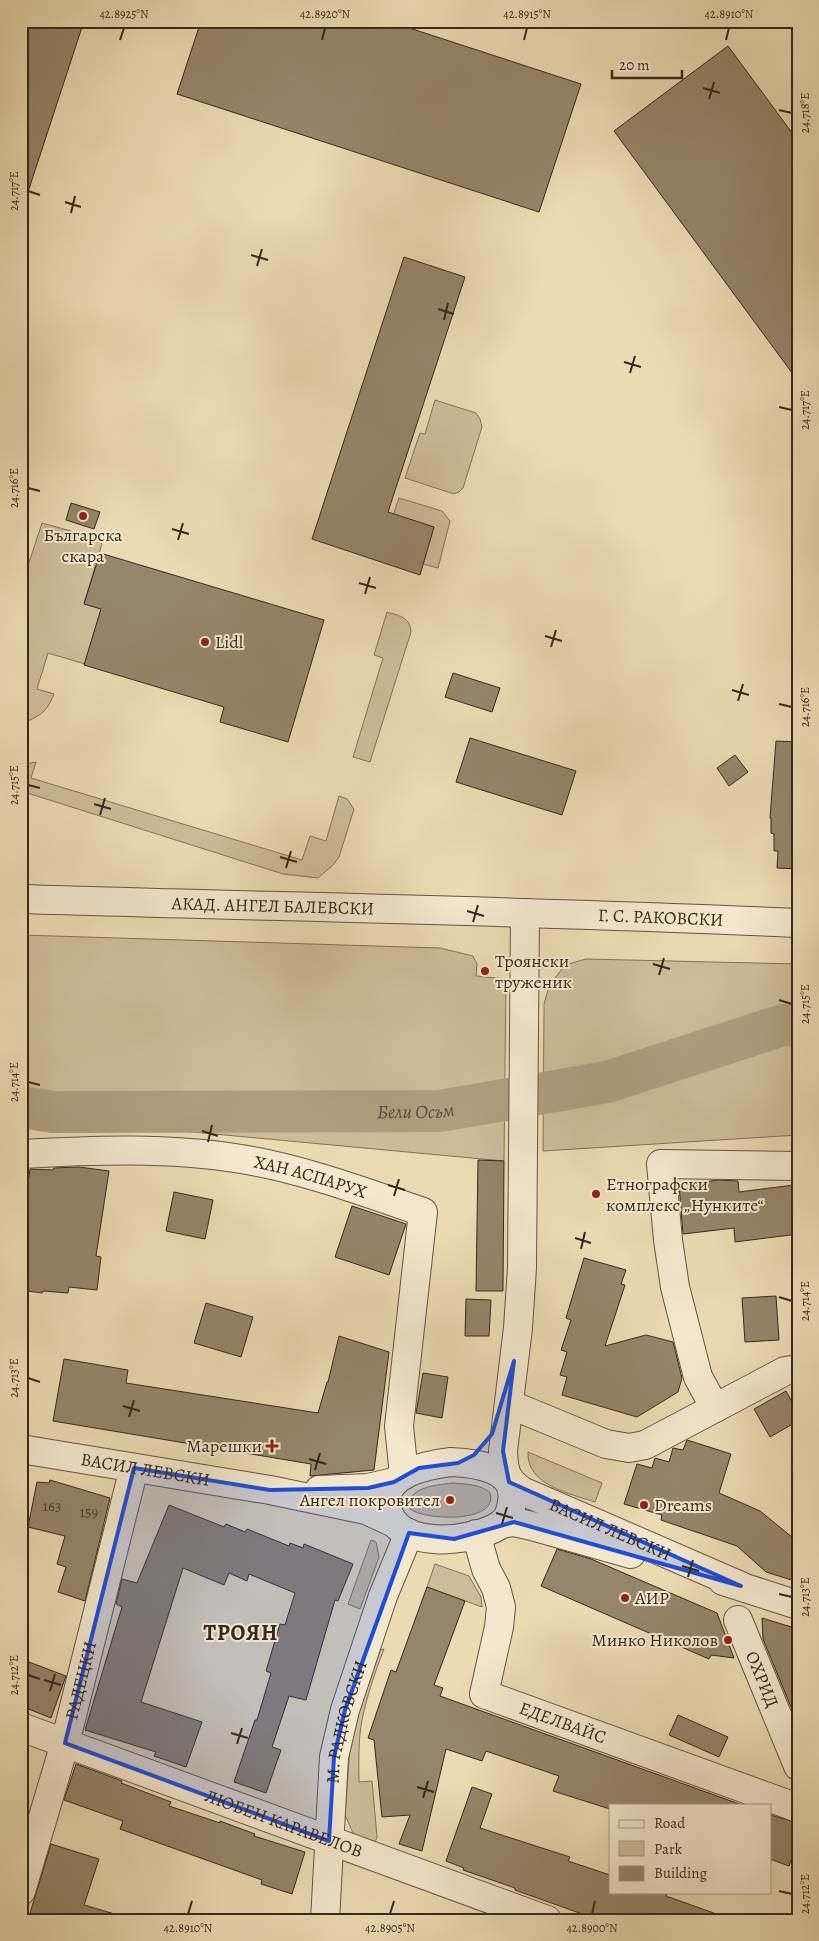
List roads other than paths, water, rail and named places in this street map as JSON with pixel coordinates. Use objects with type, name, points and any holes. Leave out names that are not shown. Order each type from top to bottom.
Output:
[{"type":"street","name":"АКАД. АНГЕЛ БАЛЕВСКИ","points":[[21,899],[524,913]]},
{"type":"street","name":"Г. С. РАКОВСКИ","points":[[524,913],[582,913],[798,923]]},
{"type":"street","points":[[509,1482],[498,1472],[482,1466],[458,1463],[435,1464],[419,1468],[399,1478],[388,1493],[387,1506],[400,1528],[422,1537],[438,1539],[454,1539],[476,1534],[501,1524],[511,1511],[513,1496],[509,1482],[504,1466],[503,1451],[514,1361],[522,1268],[524,913]]},
{"type":"street","name":"ХАН АСПАРУХ","points":[[21,1154],[65,1151],[156,1151],[240,1159],[339,1183],[423,1212],[399,1426],[399,1478]]},
{"type":"street","points":[[715,1408],[698,1377],[675,1287],[668,1240],[661,1164],[798,1166]]},
{"type":"street","points":[[458,1463],[474,1455],[483,1447],[492,1434],[500,1414],[514,1361]]},
{"type":"street","points":[[509,1404],[606,1444],[629,1448],[645,1445],[785,1371],[798,1369]]},
{"type":"street","name":"ВАСИЛ ЛЕВСКИ","points":[[21,1449],[270,1490],[366,1510],[400,1528]]},
{"type":"street","name":"РАДЕЦКИ","points":[[21,1890],[64,1743],[134,1468]]},
{"type":"street","name":"ВАСИЛ ЛЕВСКИ","points":[[270,1490],[344,1490],[368,1488],[399,1478]]},
{"type":"street","name":"ВАСИЛ ЛЕВСКИ","points":[[509,1482],[522,1491],[741,1586]]},
{"type":"street","name":"ВАСИЛ ЛЕВСКИ","points":[[501,1524],[514,1522],[532,1526],[741,1586],[798,1605]]},
{"type":"street","name":"М. РАДКОВСКИ","points":[[324,1920],[334,1757],[345,1710],[383,1596],[400,1528]]},
{"type":"street","name":"ЕДЕЛВАЙС","points":[[476,1534],[486,1569],[496,1588],[501,1607],[499,1627],[484,1694],[798,1808]]},
{"type":"street","name":"ОХРИД","points":[[738,1620],[798,1766]]},
{"type":"street","name":"ЛЮБЕН КАРАВЕЛОВ","points":[[21,1727],[546,1920]]},
{"type":"waterway","name":"Бели Осъм","points":[[21,1107],[53,1112],[440,1111],[607,1082],[783,1025],[798,1026]]},
{"type":"place","name":"Българска скара","points":[[83,516]]},
{"type":"place","name":"Lidl","points":[[205,642]]},
{"type":"place","name":"Троянски труженик","points":[[485,971]]},
{"type":"place","name":"Етнографски комплекс „Нунките“","points":[[596,1194]]},
{"type":"place","name":"Марешки","points":[[272,1446]]},
{"type":"place","name":"Ангел покровител","points":[[450,1500]]},
{"type":"place","name":"Dreams","points":[[644,1505]]},
{"type":"place","name":"АИР","points":[[625,1598]]},
{"type":"place","name":"Минко Николов","points":[[728,1640]]},
{"type":"district","name":"ТРОЯН","points":[[241,1632]]}]
